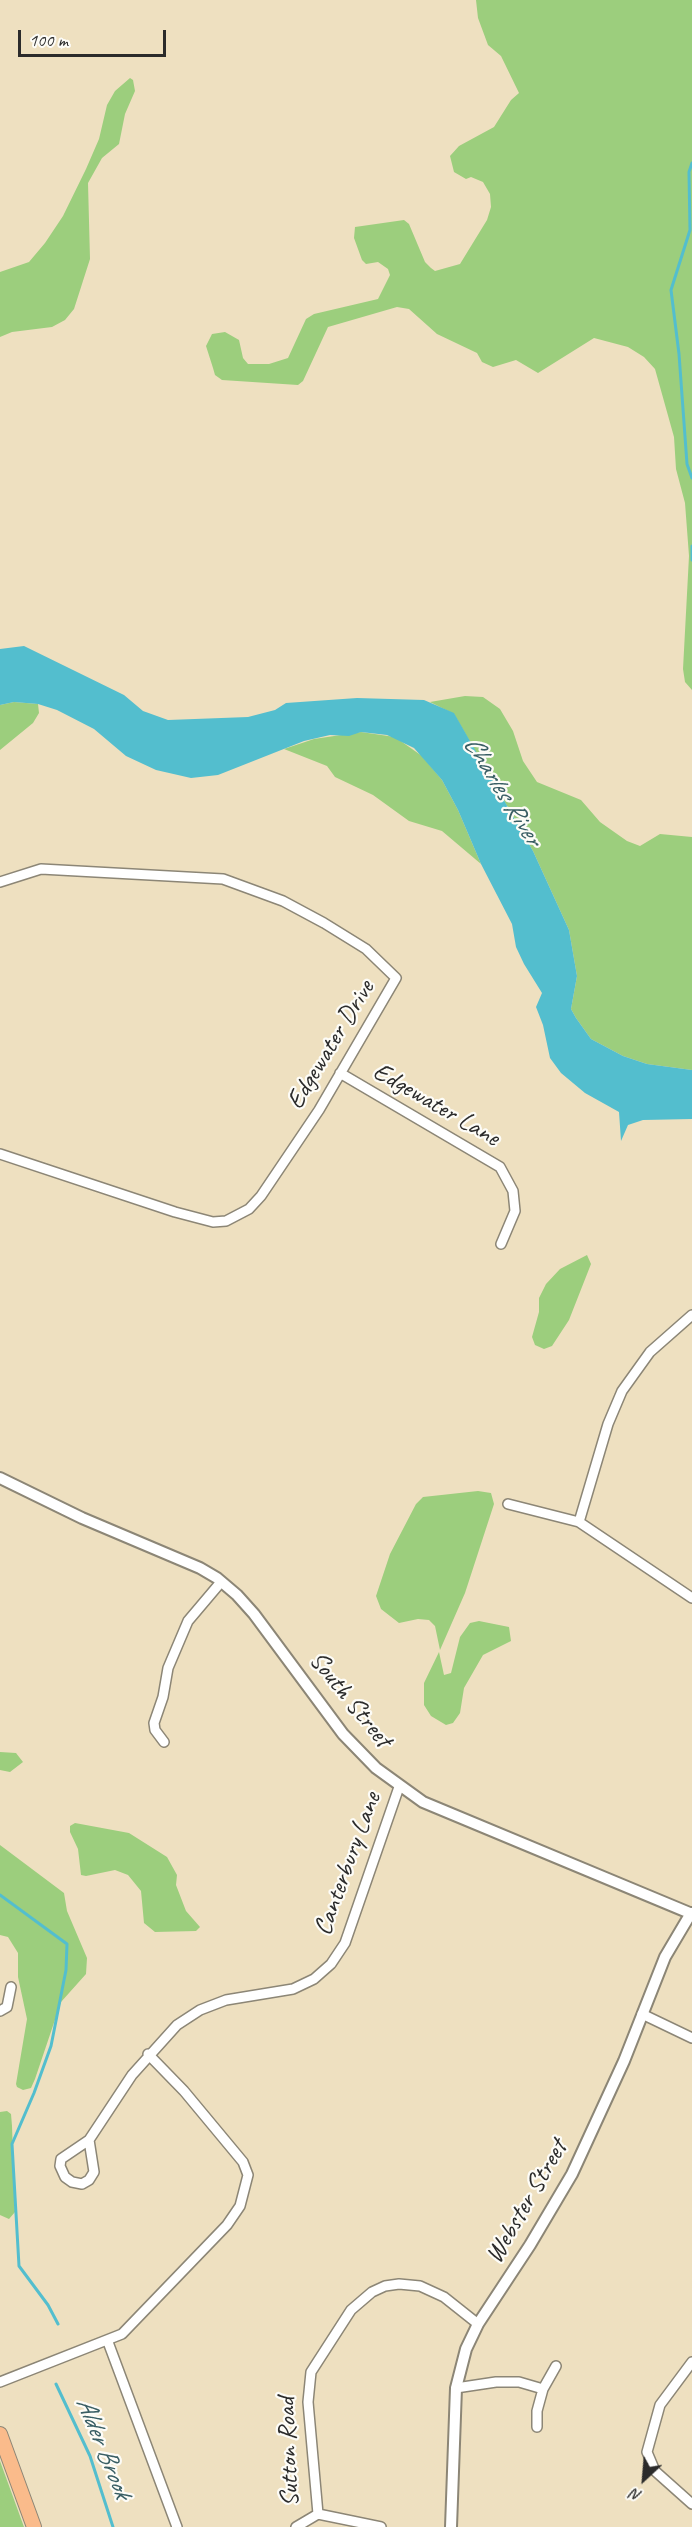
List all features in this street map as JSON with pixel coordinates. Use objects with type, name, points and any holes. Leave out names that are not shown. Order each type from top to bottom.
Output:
[{"type":"main road","points":[[0,2434],[34,2527]]},
{"type":"street","name":"Edgewater Drive","points":[[0,882],[41,869],[223,879],[283,902],[324,923],[366,949],[396,978],[319,1110],[261,1196],[249,1209],[226,1221],[213,1222],[175,1212],[0,1154]]},
{"type":"street","name":"Edgewater Lane","points":[[340,1073],[500,1167],[513,1191],[515,1211],[501,1244]]},
{"type":"street","points":[[579,1522],[608,1424],[622,1391],[651,1352],[692,1315]]},
{"type":"street","name":"South Street","points":[[0,1478],[82,1518],[200,1568],[221,1582],[254,1614],[343,1734],[399,1787],[423,1802],[691,1912]]},
{"type":"street","points":[[508,1504],[579,1522],[692,1598]]},
{"type":"street","points":[[164,1742],[155,1730],[154,1723],[168,1668],[189,1622],[221,1582]]},
{"type":"street","name":"Canterbury Lane","points":[[89,2140],[94,2172],[89,2180],[82,2184],[72,2182],[65,2177],[60,2166],[61,2159],[89,2140],[148,2054],[177,2025],[201,2010],[226,2000],[293,1989],[314,1979],[331,1964],[345,1943],[399,1787]]},
{"type":"street","name":"Webster Street","points":[[450,2527],[456,2388],[466,2349],[478,2324],[530,2245],[572,2174],[604,2108],[665,1957],[691,1912]]},
{"type":"street","points":[[0,2012],[7,2007],[10,1987]]},
{"type":"street","points":[[642,2014],[692,2038]]},
{"type":"street","points":[[0,2382],[108,2342],[127,2329],[227,2225],[240,2206],[249,2175],[243,2162],[184,2091],[148,2054]]},
{"type":"street","name":"Sutton Road","points":[[296,2527],[318,2514],[308,2387],[319,2356],[351,2310],[372,2292],[385,2286],[399,2284],[420,2286],[444,2297],[478,2324]]},
{"type":"street","points":[[108,2342],[177,2527]]},
{"type":"street","points":[[692,2362],[660,2405],[647,2452],[655,2471],[692,2504]]},
{"type":"street","points":[[537,2427],[537,2411],[543,2389],[556,2366]]},
{"type":"street","points":[[456,2388],[496,2382],[519,2382],[543,2389]]},
{"type":"street","points":[[318,2514],[381,2527]]},
{"type":"green space","points":[[476,0],[692,0],[692,690],[685,682],[683,669],[689,556],[685,503],[676,469],[674,437],[655,369],[644,357],[628,347],[594,338],[538,373],[516,360],[493,367],[482,362],[477,353],[437,334],[409,309],[397,307],[328,327],[303,381],[298,385],[222,380],[215,375],[206,346],[212,334],[225,332],[239,340],[243,358],[248,364],[269,364],[288,358],[306,319],[314,314],[378,299],[390,275],[388,269],[378,262],[366,264],[362,260],[354,238],[355,227],[404,220],[409,224],[425,262],[431,268],[435,271],[460,264],[487,220],[491,207],[490,194],[483,182],[471,177],[466,179],[454,172],[450,156],[459,146],[494,127],[511,100],[519,93],[501,56],[488,45],[478,18]]},
{"type":"green space","points":[[130,78],[133,80],[135,91],[125,114],[119,144],[102,158],[88,183],[90,259],[74,309],[65,320],[52,327],[12,332],[0,337],[0,272],[29,262],[45,243],[63,216],[86,169],[99,139],[107,105],[115,91]]},
{"type":"green space","points":[[465,696],[483,697],[500,709],[513,731],[523,761],[537,782],[581,800],[600,822],[627,841],[640,846],[660,834],[692,837],[692,1070],[647,1064],[623,1056],[591,1039],[576,1018],[571,1009],[577,976],[569,930],[533,851],[454,714],[430,702]]},
{"type":"green space","points":[[14,702],[38,704],[39,713],[33,723],[0,750],[0,705]]},
{"type":"green space","points":[[361,732],[395,737],[422,756],[442,780],[458,810],[481,864],[442,831],[409,821],[373,795],[335,777],[327,766],[284,749],[314,739]]},
{"type":"green space","points":[[587,1255],[591,1264],[569,1320],[552,1346],[544,1349],[535,1345],[532,1337],[539,1312],[539,1298],[546,1284],[560,1269]]},
{"type":"green space","points":[[478,1491],[491,1493],[494,1504],[465,1593],[440,1650],[435,1626],[429,1620],[418,1619],[399,1623],[381,1609],[376,1596],[390,1554],[416,1504],[423,1497]]},
{"type":"green space","points":[[479,1621],[509,1627],[511,1641],[483,1655],[464,1688],[460,1713],[453,1723],[446,1725],[431,1716],[424,1705],[424,1683],[439,1652],[444,1675],[451,1673],[460,1637],[470,1623]]},
{"type":"green space","points":[[0,1752],[16,1753],[23,1762],[10,1772],[0,1770]]},
{"type":"green space","points":[[75,1823],[129,1833],[167,1857],[177,1875],[176,1885],[186,1911],[200,1927],[196,1931],[155,1932],[144,1923],[141,1891],[128,1875],[115,1870],[81,1875],[78,1849],[70,1832],[70,1826]]},
{"type":"green space","points":[[0,1845],[64,1893],[67,1911],[87,1958],[86,1974],[61,2002],[31,2088],[23,2090],[16,2084],[27,2019],[18,1977],[18,1953],[8,1937],[0,1935]]},
{"type":"green space","points":[[7,2111],[11,2114],[12,2126],[15,2212],[9,2219],[0,2215],[0,2112]]},
{"type":"green space","points":[[0,2461],[24,2527],[0,2527]]},
{"type":"water","points":[[24,646],[124,695],[143,711],[168,720],[248,717],[275,710],[286,703],[357,698],[424,700],[454,713],[533,851],[569,930],[577,976],[571,1009],[576,1018],[591,1039],[623,1056],[647,1064],[692,1070],[692,1119],[643,1120],[628,1125],[621,1141],[619,1112],[585,1093],[561,1073],[550,1058],[543,1025],[536,1007],[542,993],[516,947],[512,924],[442,780],[414,748],[387,735],[361,732],[349,736],[330,735],[304,741],[218,775],[191,778],[156,770],[126,756],[94,729],[57,710],[38,704],[14,702],[0,705],[0,649]]},
{"type":"waterway","points":[[692,163],[689,172],[690,230],[671,290],[679,354],[687,464],[692,478]]},
{"type":"waterway","points":[[692,546],[692,560]]},
{"type":"waterway","name":"Alder Brook","points":[[0,1895],[67,1944],[66,1970],[51,2046],[12,2144],[19,2266],[48,2305],[58,2324]]},
{"type":"waterway","name":"Alder Brook","points":[[56,2384],[90,2456],[113,2527]]},
{"type":"water label","name":"Charles River","points":[[502,791]]}]
